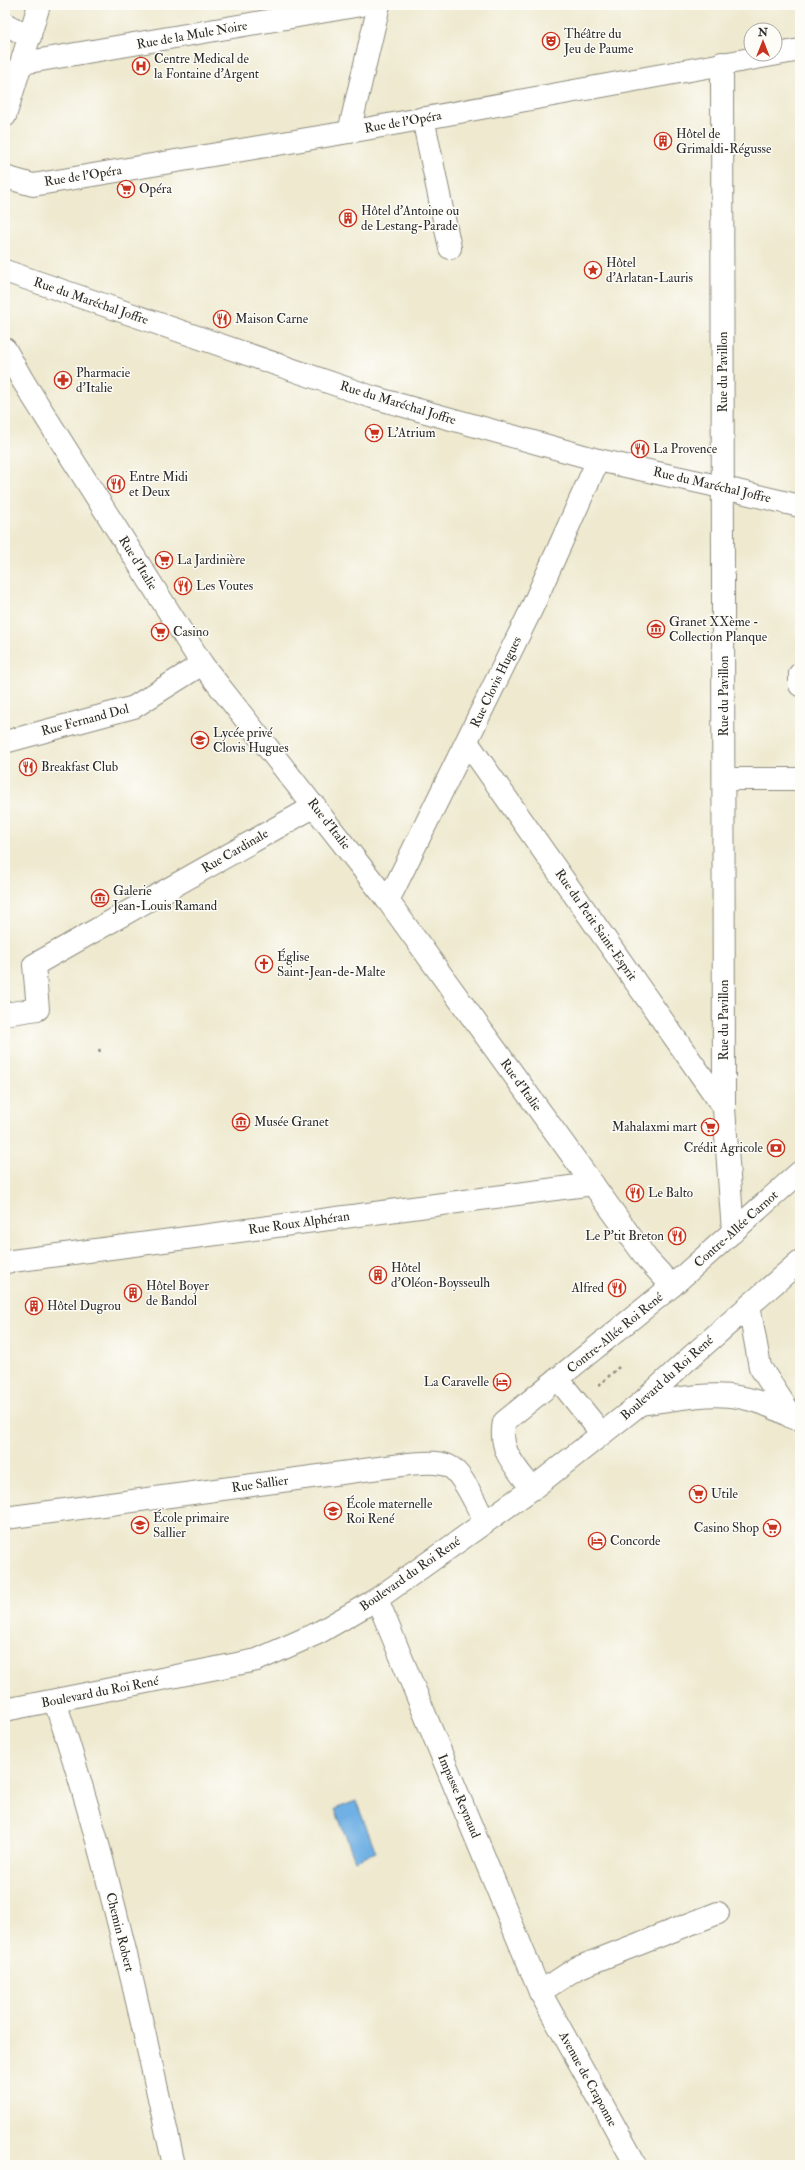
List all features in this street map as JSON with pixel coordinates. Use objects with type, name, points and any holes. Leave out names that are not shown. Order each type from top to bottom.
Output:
[{"type":"street","points":[[5,116],[23,63],[39,5]]},
{"type":"street","name":"Rue de la Mule Noire","points":[[23,63],[361,5]]},
{"type":"street","points":[[348,132],[379,5]]},
{"type":"street","points":[[5,24],[30,37]]},
{"type":"street","name":"Rue de l'Opéra","points":[[5,177],[33,185],[348,132],[800,50]]},
{"type":"street","name":"Rue du Pavillon","points":[[722,63],[724,1108],[733,1232]]},
{"type":"street","points":[[423,118],[450,248]]},
{"type":"street","name":"Rue du Maréchal Joffre","points":[[5,271],[372,397],[598,460],[724,487],[800,506]]},
{"type":"street","name":"Rue d'Italie","points":[[5,349],[23,381],[202,664],[315,806],[388,901],[647,1259],[672,1286]]},
{"type":"street","name":"Rue Clovis Hugues","points":[[388,901],[531,610],[598,460]]},
{"type":"street","name":"Rue Fernand Dol","points":[[5,742],[134,707],[202,664]]},
{"type":"street","points":[[800,674],[800,685]]},
{"type":"street","name":"Rue du Petit Saint-Esprit","points":[[467,742],[724,1108]]},
{"type":"street","points":[[724,779],[800,779]]},
{"type":"street","name":"Rue Cardinale","points":[[5,1014],[38,1009],[34,966],[315,806]]},
{"type":"street","name":"Contre-Allée Carnot","points":[[672,1286],[800,1172]]},
{"type":"street","name":"Rue Roux Alphéran","points":[[5,1262],[593,1184]]},
{"type":"street","name":"Boulevard du Roi René","points":[[5,1710],[55,1702],[257,1660],[318,1633],[378,1599],[532,1489],[640,1404],[800,1261]]},
{"type":"street","name":"Contre-Allée Roi René","points":[[532,1489],[506,1453],[502,1435],[504,1422],[558,1380],[672,1286]]},
{"type":"street","points":[[748,1306],[760,1367],[767,1381],[798,1422]]},
{"type":"street","name":"Contre-Allée Roi René","points":[[558,1380],[602,1434]]},
{"type":"street","points":[[640,1404],[700,1395],[722,1394],[754,1399],[772,1406],[798,1422]]},
{"type":"street","name":"Rue Sallier","points":[[5,1518],[401,1465],[435,1463],[452,1468],[464,1482],[485,1522]]},
{"type":"street","name":"Impasse Reynaud","points":[[378,1599],[540,1992]]},
{"type":"street","name":"Chemin Robert","points":[[55,1702],[70,1746],[119,1922],[174,2165]]},
{"type":"street","points":[[540,1992],[577,1968],[718,1913]]},
{"type":"street","name":"Avenue de Craponne","points":[[540,1992],[636,2165]]},
{"type":"water","points":[[356,1801],[376,1852],[355,1860],[335,1809]]},
{"type":"place","name":"Théâtre du Jeu de Paume","points":[[551,41]]},
{"type":"place","name":"Centre Medical de la Fontaine d'Argent","points":[[141,66]]},
{"type":"place","name":"Hôtel de Grimaldi-Régusse","points":[[663,141]]},
{"type":"place","name":"Opéra","points":[[126,189]]},
{"type":"place","name":"Hôtel d'Antoine ou de Lestang-Parade","points":[[348,218]]},
{"type":"place","name":"Hôtel d'Arlatan-Lauris","points":[[593,270]]},
{"type":"place","name":"Maison Carne","points":[[222,319]]},
{"type":"place","name":"Pharmacie d'Italie","points":[[63,380]]},
{"type":"place","name":"L'Atrium","points":[[374,433]]},
{"type":"place","name":"La Provence","points":[[640,449]]},
{"type":"place","name":"Entre Midi et Deux","points":[[116,484]]},
{"type":"place","name":"La Jardinière","points":[[164,560]]},
{"type":"place","name":"Les Voutes","points":[[183,586]]},
{"type":"place","name":"Granet XXème - Collection Planque","points":[[656,629]]},
{"type":"place","name":"Casino","points":[[160,632]]},
{"type":"place","name":"Lycée privé Clovis Hugues","points":[[200,740]]},
{"type":"place","name":"Breakfast Club","points":[[28,767]]},
{"type":"place","name":"Galerie Jean-Louis Ramand","points":[[100,898]]},
{"type":"place","name":"Église Saint-Jean-de-Malte","points":[[264,964]]},
{"type":"place","name":"Musée Granet","points":[[241,1122]]},
{"type":"place","name":"Mahalaxmi mart","points":[[710,1127]]},
{"type":"place","name":"Crédit Agricole","points":[[776,1148]]},
{"type":"place","name":"Le Balto","points":[[635,1193]]},
{"type":"place","name":"Le P'tit Breton","points":[[677,1236]]},
{"type":"place","name":"Hôtel d'Oléon-Boysseulh","points":[[378,1275]]},
{"type":"place","name":"Alfred","points":[[617,1288]]},
{"type":"place","name":"Hôtel Boyer de Bandol","points":[[133,1293]]},
{"type":"place","name":"Hôtel Dugrou","points":[[34,1306]]},
{"type":"place","name":"La Caravelle","points":[[502,1382]]},
{"type":"place","name":"Utile","points":[[698,1494]]},
{"type":"place","name":"École maternelle Roi René","points":[[333,1511]]},
{"type":"place","name":"École primaire Sallier","points":[[140,1525]]},
{"type":"place","name":"Casino Shop","points":[[772,1528]]},
{"type":"place","name":"Concorde","points":[[597,1541]]}]
